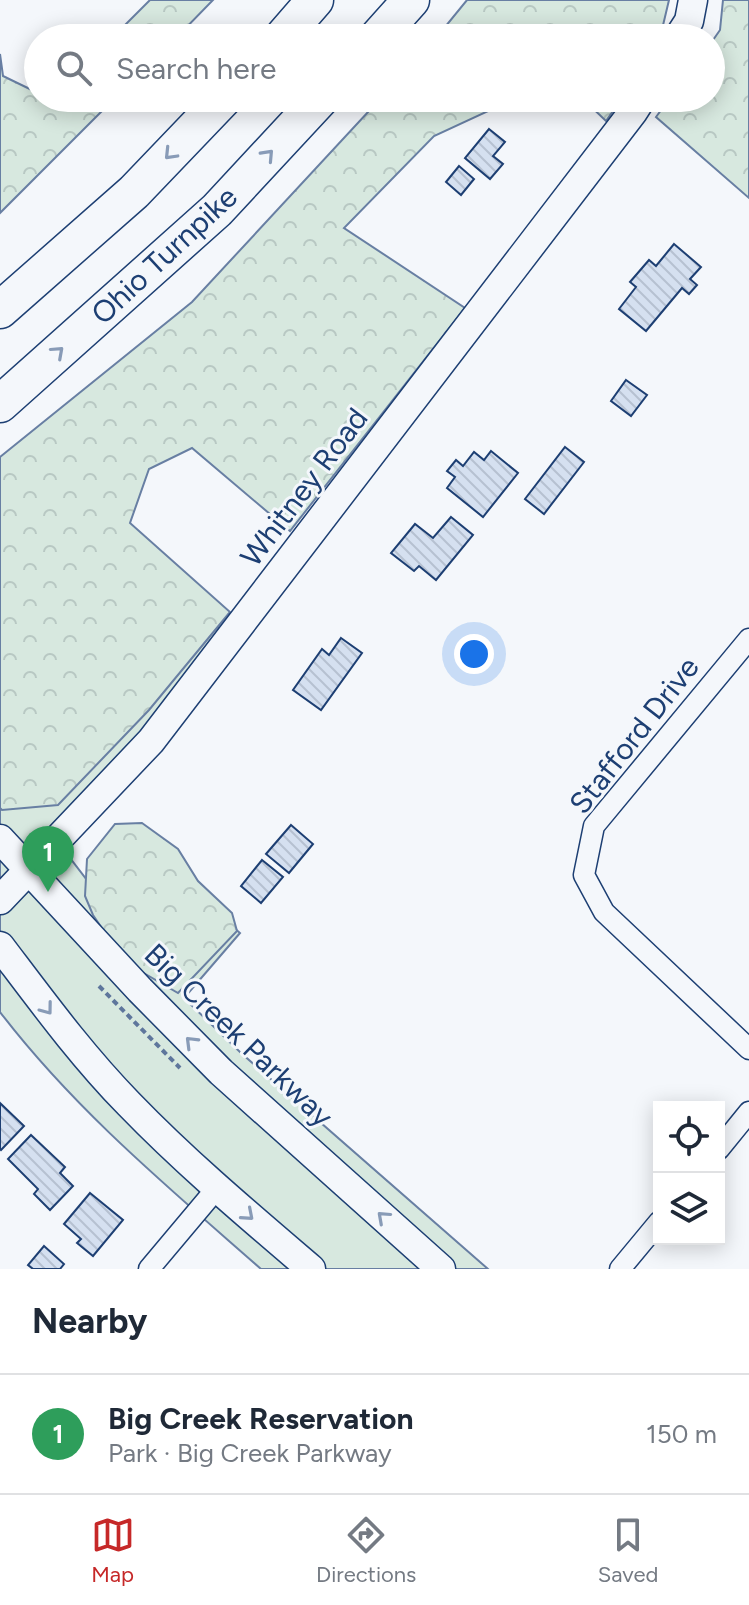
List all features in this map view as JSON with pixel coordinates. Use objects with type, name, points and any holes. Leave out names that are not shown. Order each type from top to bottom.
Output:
[{"type":"highway","points":[[294,24],[315,0]]},
{"type":"highway","points":[[390,24],[411,0]]},
{"type":"highway","points":[[0,310],[134,192],[211,112]]},
{"type":"highway","name":"Ohio Turnpike","points":[[0,404],[217,210],[308,112]]},
{"type":"street","points":[[687,24],[693,0]]},
{"type":"street","name":"Whitney Road","points":[[0,900],[151,741],[633,112]]},
{"type":"street","name":"Stafford Drive","points":[[749,639],[594,826],[584,875],[604,912],[749,1049]]},
{"type":"street","name":"Big Creek Parkway","points":[[0,839],[221,1072],[441,1269]]},
{"type":"street","points":[[0,946],[56,1021],[128,1103],[217,1188],[311,1269]]},
{"type":"street","points":[[725,1142],[749,1112]]},
{"type":"street","points":[[149,1269],[217,1188]]},
{"type":"street","points":[[620,1269],[653,1229]]},
{"type":"green space","points":[[150,0],[213,0],[190,24],[126,24]]},
{"type":"green space","points":[[467,0],[669,0],[663,24],[447,24]]},
{"type":"green space","points":[[723,0],[749,0],[749,198],[656,117],[660,112],[725,112],[725,24],[721,24]]},
{"type":"green space","points":[[0,54],[3,76],[24,86],[24,112],[101,112],[0,213]]},
{"type":"green space","points":[[368,112],[486,112],[434,136],[344,228],[465,308],[290,531],[192,448],[149,469],[130,523],[230,612],[149,710],[58,805],[2,810],[0,457],[192,302]]},
{"type":"green space","points":[[597,112],[612,112],[606,121]]},
{"type":"green space","points":[[116,531],[229,638],[54,837],[100,897],[121,828],[240,933],[184,998],[241,1053],[488,1269],[261,1269],[91,1115],[0,1012],[0,576]]},
{"type":"green space","points":[[142,823],[178,849],[198,881],[232,913],[237,931],[178,993],[142,972],[110,940],[93,915],[85,896],[87,859],[115,824]]},
{"type":"building","points":[[489,129],[505,142],[493,156],[503,164],[490,179],[465,158]]},
{"type":"building","points":[[459,166],[474,179],[461,195],[446,182]]},
{"type":"building","points":[[674,244],[701,267],[690,279],[697,285],[689,294],[682,288],[646,331],[619,309],[636,287],[630,282],[649,260],[656,266]]},
{"type":"building","points":[[626,380],[647,395],[631,416],[611,401]]},
{"type":"building","points":[[565,447],[584,462],[544,514],[525,499]]},
{"type":"building","points":[[491,451],[518,473],[483,517],[447,488],[455,477],[447,471],[456,460],[463,466],[474,452],[484,460]]},
{"type":"building","points":[[451,517],[473,535],[436,580],[419,566],[414,571],[391,553],[415,524],[433,538]]},
{"type":"building","points":[[341,638],[362,653],[321,710],[293,690],[322,649],[329,655]]},
{"type":"building","points":[[291,825],[313,844],[289,873],[266,854]]},
{"type":"building","points":[[262,860],[283,877],[261,903],[241,886]]},
{"type":"building","points":[[0,1103],[24,1126],[1,1150],[0,1149]]},
{"type":"building","points":[[31,1135],[65,1167],[60,1173],[73,1186],[50,1210],[34,1194],[38,1189],[8,1159]]},
{"type":"building","points":[[90,1193],[123,1220],[93,1256],[77,1243],[81,1239],[64,1224]]},
{"type":"building","points":[[44,1246],[64,1264],[60,1269],[33,1269],[28,1265]]},
{"type":"place","name":"Big Creek Reservation","points":[[48,892]]}]
